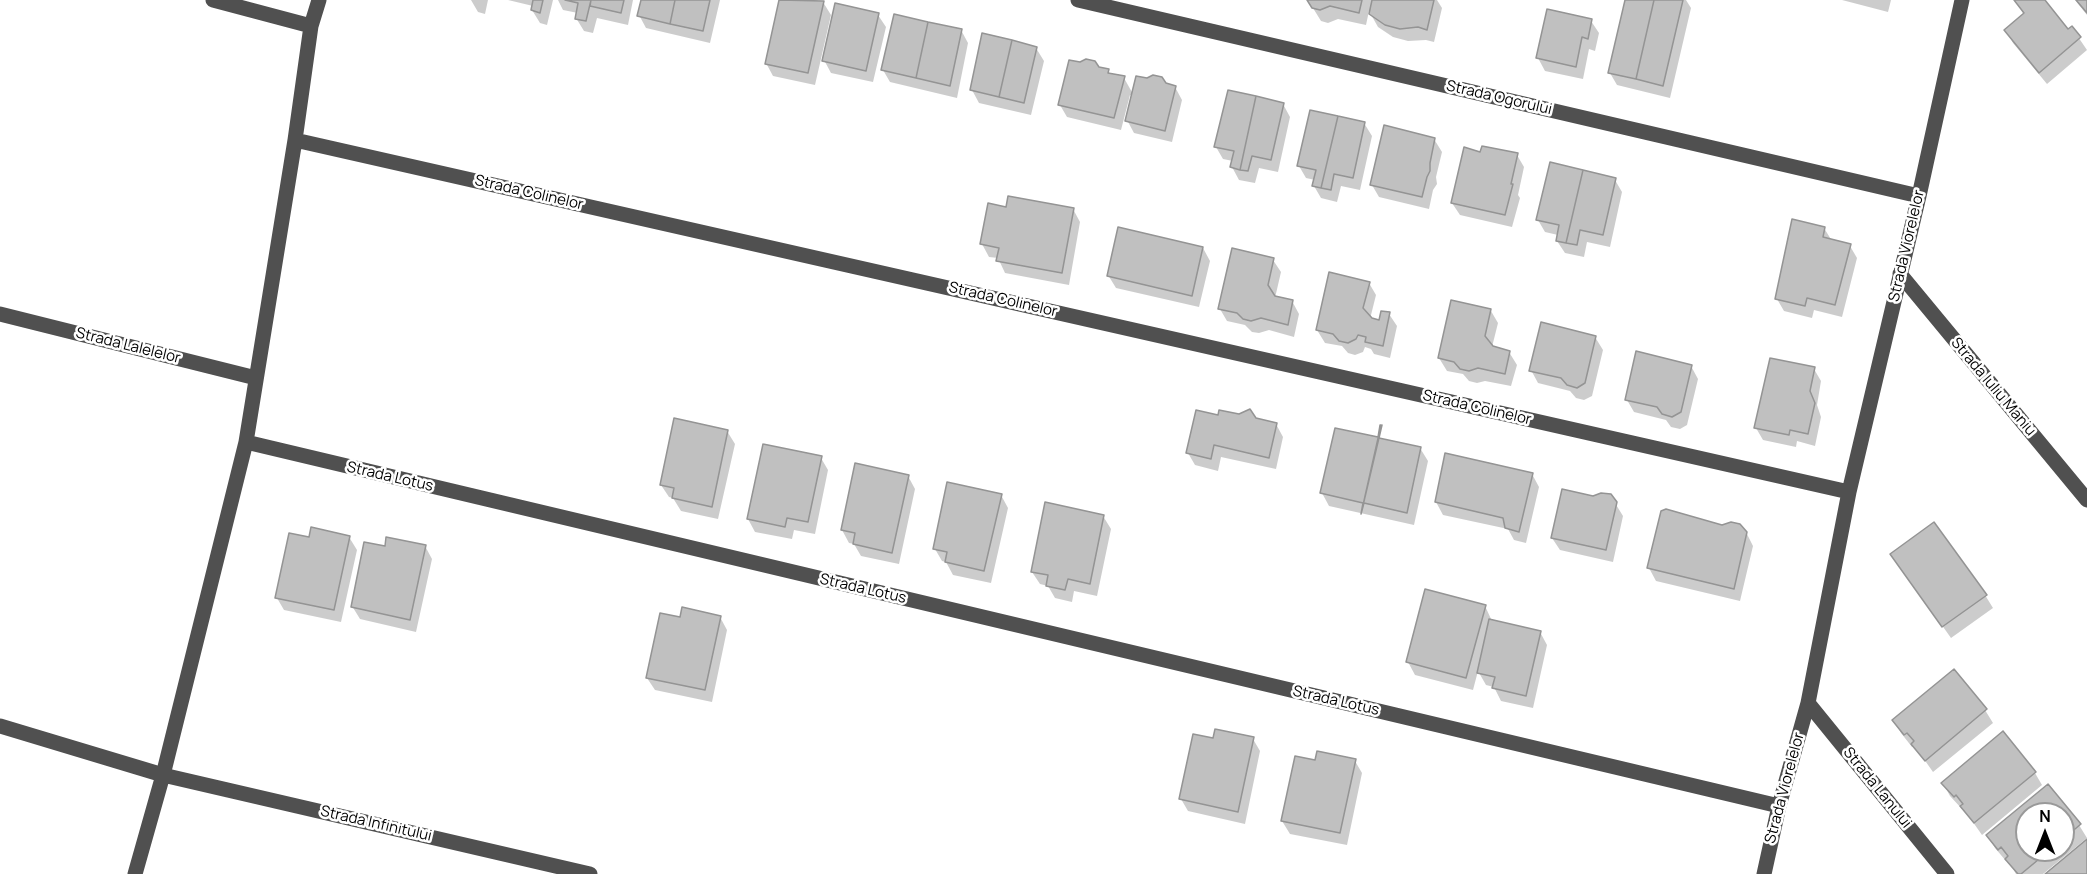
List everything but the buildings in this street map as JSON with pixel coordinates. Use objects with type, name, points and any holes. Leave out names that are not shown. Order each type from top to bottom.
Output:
[{"type":"street","points":[[213,0],[311,26]]},
{"type":"street","points":[[135,874],[163,775],[246,442],[311,26],[319,0]]},
{"type":"street","name":"Strada Ogorului","points":[[1078,0],[1919,196]]},
{"type":"street","name":"Strada Viorelelor","points":[[1764,874],[1779,806],[1808,703],[1849,492],[1919,196],[1962,0]]},
{"type":"street","name":"Strada Colinelor","points":[[295,140],[1849,492]]},
{"type":"street","name":"Strada Iuliu Maniu","points":[[1900,274],[2087,500]]},
{"type":"street","name":"Strada Lalelelor","points":[[0,314],[256,378]]},
{"type":"street","name":"Strada Lotus","points":[[246,442],[1779,806]]},
{"type":"street","name":"Strada Lanului","points":[[1808,703],[1947,874]]},
{"type":"street","name":"Strada Infinitului","points":[[0,726],[163,775],[590,874]]}]
